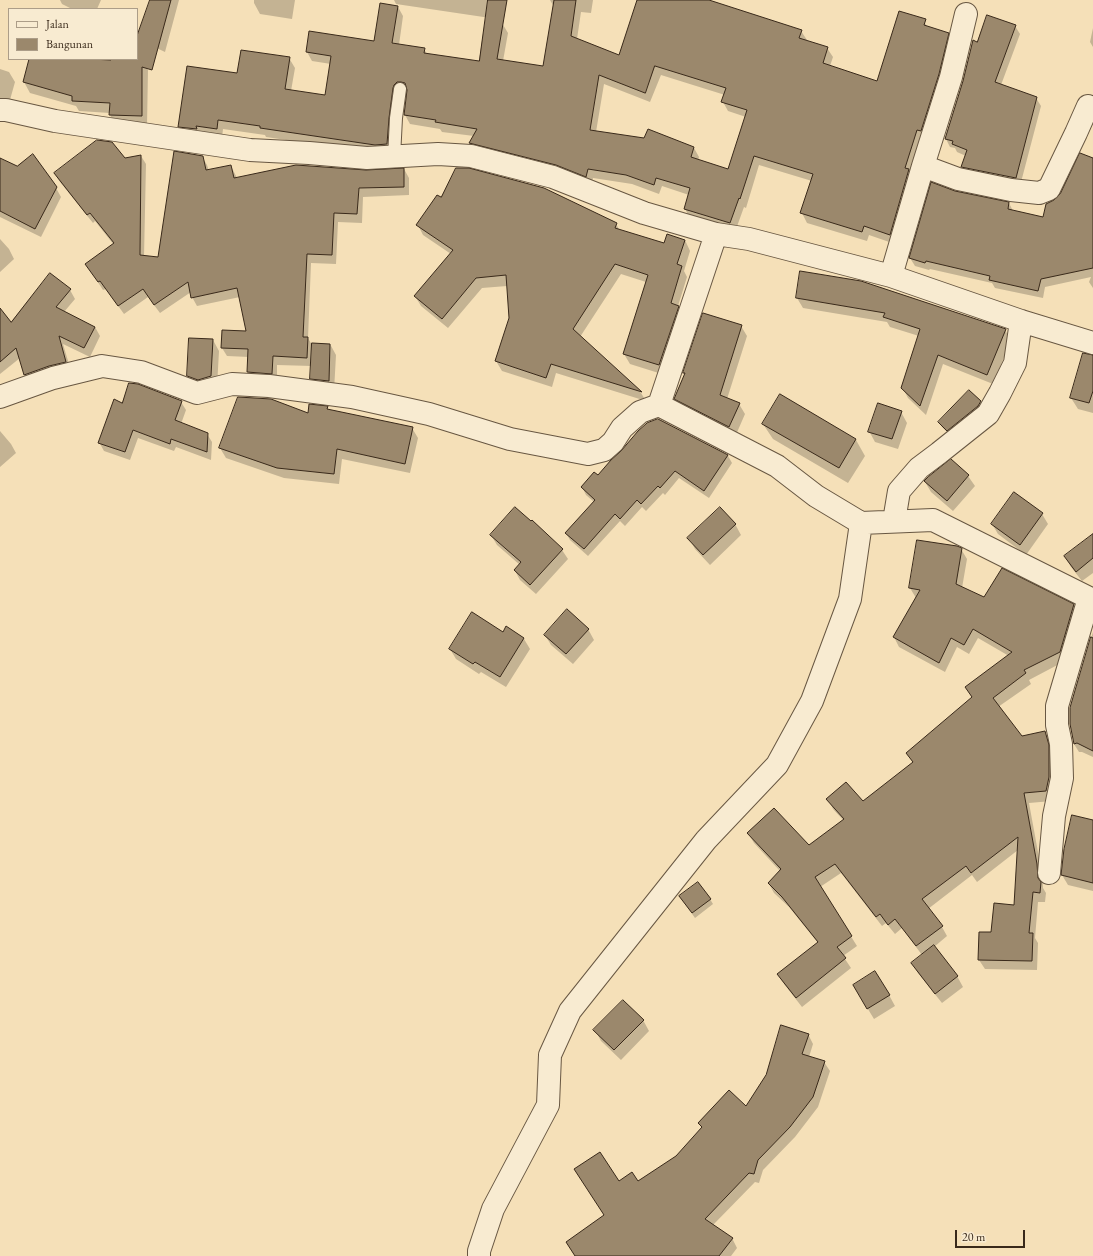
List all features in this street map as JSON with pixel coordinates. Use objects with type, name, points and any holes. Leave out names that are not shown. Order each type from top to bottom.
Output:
[{"type":"street","points":[[891,276],[951,76],[966,14]]},
{"type":"street","points":[[923,166],[958,179],[1011,190],[1039,193],[1049,189],[1088,106]]},
{"type":"street","points":[[0,110],[70,123],[250,150],[367,158],[438,154],[471,156],[553,177],[644,213],[716,234],[749,239],[891,276],[1021,321],[1093,343]]},
{"type":"street","points":[[659,405],[716,234]]},
{"type":"street","points":[[894,521],[899,491],[918,468],[988,414],[1015,363],[1021,321]]},
{"type":"street","points":[[0,397],[53,378],[102,366],[141,372],[197,393],[232,384],[269,386],[352,398],[429,414],[510,439],[588,454],[604,450],[613,442],[622,428],[640,412],[659,405],[777,466],[816,496],[861,523],[933,520],[1091,599],[1057,706],[1057,725],[1060,744],[1062,778],[1054,816],[1049,873]]},
{"type":"street","points":[[479,1256],[479,1251],[493,1209],[548,1105],[550,1055],[570,1011],[706,840],[777,765],[812,701],[850,599],[861,523]]},
{"type":"lane","points":[[394,157],[396,118],[400,89]]},
{"type":"building","points":[[150,0],[171,0],[152,70],[142,67],[142,116],[109,115],[110,103],[72,101],[72,96],[23,82],[29,60],[138,60],[138,33]]},
{"type":"building","points":[[488,0],[507,0],[497,59],[543,66],[554,0],[576,0],[571,36],[619,55],[637,0],[709,0],[802,30],[799,38],[828,47],[823,63],[877,81],[899,11],[926,19],[924,25],[949,33],[939,74],[921,131],[917,130],[905,168],[909,169],[890,235],[864,226],[862,232],[800,213],[813,174],[754,156],[740,199],[739,198],[730,223],[684,209],[690,188],[656,178],[654,185],[626,175],[588,169],[586,177],[556,165],[469,143],[477,129],[404,115],[407,90],[405,83],[401,82],[397,82],[393,88],[387,144],[375,145],[260,128],[260,126],[218,120],[217,129],[196,126],[197,129],[178,127],[187,66],[237,73],[241,50],[290,57],[285,89],[325,95],[331,56],[306,52],[309,31],[374,41],[380,3],[398,6],[392,43],[425,48],[424,53],[479,61]],"holes":[[[655,66],[726,88],[721,102],[747,110],[728,169],[691,157],[694,147],[648,129],[644,138],[590,130],[599,75],[645,93]]]},
{"type":"building","points":[[987,15],[1016,25],[995,82],[1037,97],[1016,178],[961,167],[967,150],[952,144],[953,141],[945,139],[963,81],[973,40],[977,42]]},
{"type":"building","points":[[97,140],[112,142],[125,158],[141,155],[140,255],[158,257],[174,151],[203,156],[206,170],[231,165],[234,178],[296,165],[366,170],[404,168],[404,187],[359,188],[357,214],[334,213],[332,255],[307,254],[303,337],[308,337],[307,358],[273,356],[272,374],[247,372],[248,349],[221,348],[222,330],[246,331],[237,288],[191,298],[188,282],[154,305],[143,289],[118,306],[100,281],[98,282],[85,264],[114,243],[90,213],[87,215],[54,173]]},
{"type":"building","points":[[1080,153],[1093,158],[1093,268],[1041,279],[1038,291],[989,280],[990,276],[926,261],[925,263],[909,258],[931,182],[955,191],[1009,202],[1008,209],[1043,217],[1046,204],[1054,200],[1060,194]]},
{"type":"building","points":[[33,154],[57,187],[35,229],[0,211],[0,158],[17,166]]},
{"type":"building","points":[[456,168],[469,168],[544,188],[617,223],[615,228],[664,243],[667,234],[685,240],[677,264],[682,266],[671,303],[679,306],[659,365],[623,354],[648,275],[615,264],[573,329],[642,392],[551,364],[546,378],[495,361],[509,318],[506,275],[476,278],[442,319],[414,296],[453,250],[416,225],[437,195],[441,197]]},
{"type":"building","points":[[800,271],[861,281],[1006,329],[987,375],[938,355],[920,406],[901,388],[920,329],[883,317],[885,313],[796,298]]},
{"type":"building","points":[[50,273],[71,289],[56,307],[95,327],[84,348],[59,336],[66,362],[49,366],[24,375],[16,348],[0,362],[0,308],[11,322]]},
{"type":"building","points":[[703,313],[742,325],[720,395],[740,403],[729,427],[674,399],[685,373],[683,373]]},
{"type":"building","points":[[189,338],[213,339],[211,376],[198,380],[187,376]]},
{"type":"building","points":[[312,343],[330,344],[329,381],[310,379]]},
{"type":"building","points":[[1083,353],[1093,355],[1093,391],[1089,403],[1070,398]]},
{"type":"building","points":[[129,383],[138,384],[182,401],[175,420],[208,433],[207,452],[171,439],[170,444],[133,430],[125,452],[98,443],[114,399],[122,403]]},
{"type":"building","points":[[969,390],[981,401],[978,406],[947,431],[938,422]]},
{"type":"building","points":[[780,394],[856,439],[839,468],[762,424]]},
{"type":"building","points":[[238,397],[271,399],[308,413],[309,404],[328,406],[327,409],[413,427],[405,464],[337,449],[334,474],[277,468],[219,448]]},
{"type":"building","points":[[878,403],[902,411],[892,439],[868,432]]},
{"type":"building","points":[[658,419],[728,455],[704,491],[675,471],[660,488],[658,486],[641,504],[637,500],[620,519],[615,514],[584,549],[565,533],[595,500],[581,487],[594,472],[598,475],[647,423]]},
{"type":"building","points":[[951,459],[969,475],[947,501],[924,481]]},
{"type":"building","points":[[1014,492],[1043,513],[1020,545],[991,524]]},
{"type":"building","points":[[515,507],[531,521],[532,520],[563,549],[530,585],[514,570],[521,562],[490,535]]},
{"type":"building","points":[[720,507],[736,524],[703,555],[687,538]]},
{"type":"building","points":[[1093,534],[1093,558],[1076,572],[1064,556]]},
{"type":"building","points":[[917,540],[962,548],[956,584],[984,597],[1002,568],[1074,604],[1060,652],[1024,670],[1026,673],[993,698],[1022,736],[1045,731],[1049,745],[1049,777],[1046,791],[1024,793],[1037,864],[1038,878],[1041,882],[1040,893],[1033,892],[1029,933],[1033,933],[1032,961],[978,960],[979,932],[991,932],[994,903],[1014,905],[1018,837],[971,873],[966,866],[922,899],[943,926],[916,946],[895,919],[888,925],[880,914],[876,917],[835,864],[815,877],[852,936],[837,947],[846,958],[796,998],[777,974],[818,942],[782,897],[768,883],[781,869],[747,833],[774,808],[809,845],[844,819],[826,799],[846,782],[863,801],[913,762],[906,753],[972,697],[965,687],[1012,652],[973,629],[964,645],[951,638],[939,663],[893,637],[920,590],[909,588]]},
{"type":"building","points":[[567,609],[589,629],[566,654],[544,635]]},
{"type":"building","points":[[472,612],[503,632],[506,626],[524,638],[500,677],[475,662],[473,664],[449,649]]},
{"type":"building","points":[[1091,637],[1093,638],[1093,751],[1077,743],[1074,744],[1070,724],[1070,708]]},
{"type":"building","points":[[1072,815],[1093,820],[1093,883],[1061,875],[1064,849]]},
{"type":"building","points":[[698,882],[711,899],[692,913],[679,896]]},
{"type":"building","points":[[934,945],[958,976],[935,994],[911,963]]},
{"type":"building","points":[[875,971],[890,995],[867,1009],[853,985]]},
{"type":"building","points":[[623,1000],[644,1020],[614,1050],[593,1030]]},
{"type":"building","points":[[781,1025],[809,1034],[802,1054],[825,1061],[813,1097],[790,1127],[758,1160],[754,1174],[749,1173],[705,1219],[733,1238],[719,1256],[575,1256],[566,1242],[604,1215],[574,1169],[600,1152],[619,1181],[632,1172],[638,1181],[676,1156],[702,1127],[698,1123],[729,1090],[746,1106],[766,1075]]}]
